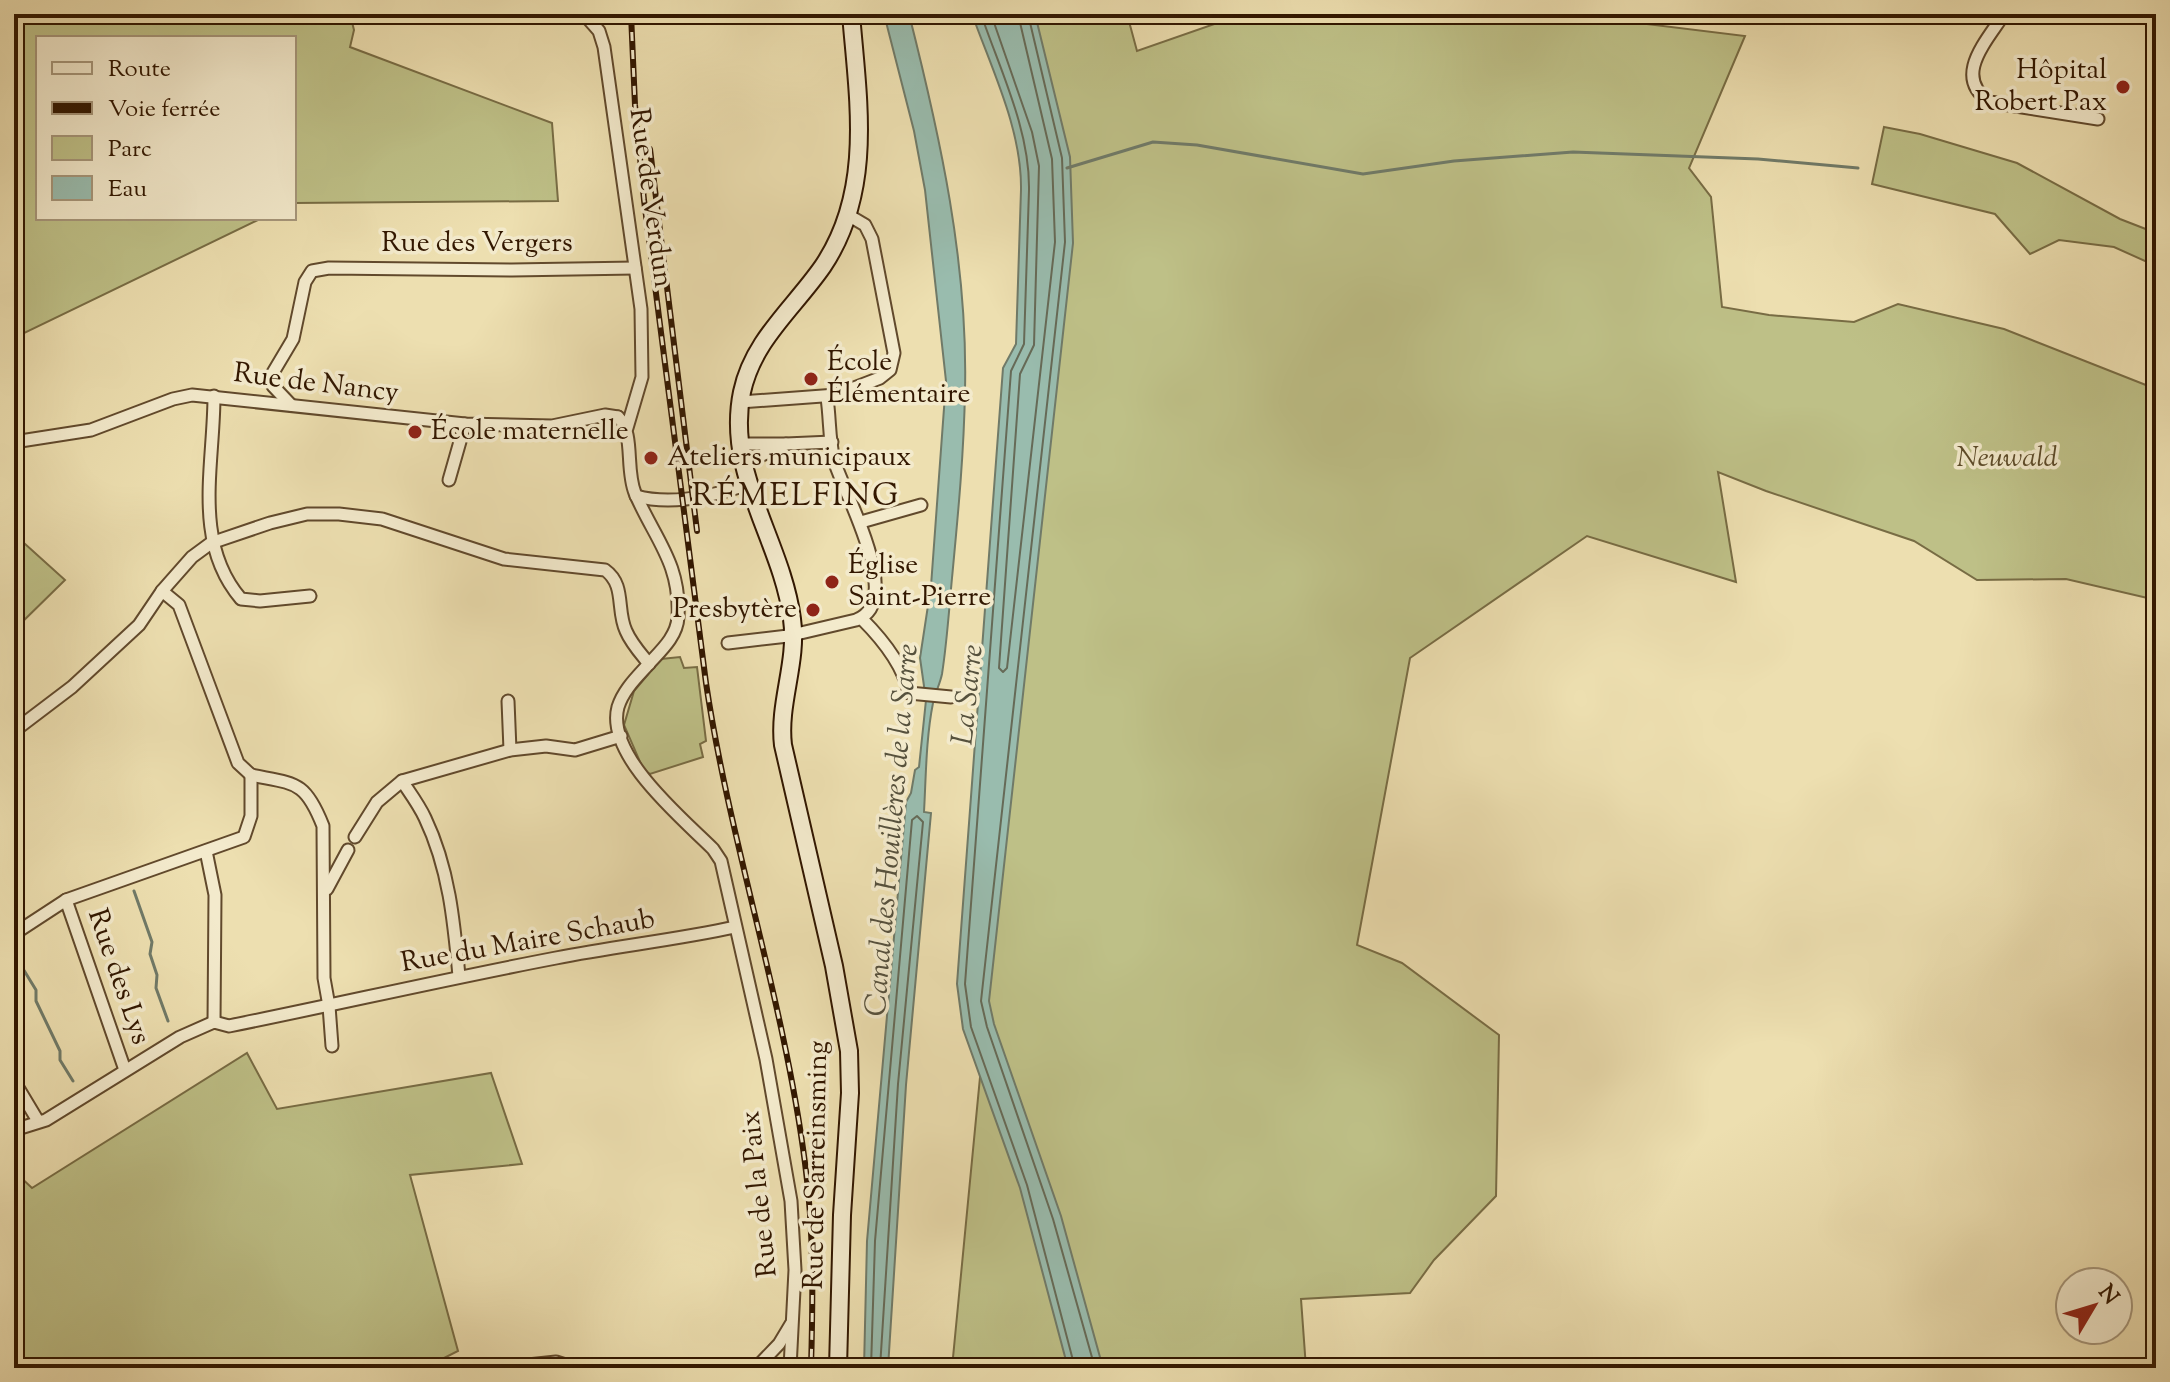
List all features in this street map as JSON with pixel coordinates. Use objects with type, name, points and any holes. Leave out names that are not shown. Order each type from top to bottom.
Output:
[{"type":"street","name":"Rue de Verdun","points":[[584,14],[599,31],[604,47],[641,309],[642,377],[627,428]]},
{"type":"street","name":"Rue de Sarreinsming","points":[[838,1368],[842,1215],[850,1093],[849,1051],[837,978],[783,745],[782,724],[793,634],[788,601],[748,484],[739,444],[740,402],[746,374],[761,343],[822,268],[848,215],[858,174],[860,135],[851,14]]},
{"type":"street","points":[[2004,14],[1973,65],[1971,81],[1978,94],[1990,102],[2098,119]]},
{"type":"street","points":[[740,402],[827,398],[880,378],[890,370],[894,353],[870,234],[865,225],[848,215]]},
{"type":"street","name":"Rue des Vergers","points":[[291,405],[273,386],[271,376],[293,339],[306,277],[310,272],[319,269],[635,268]]},
{"type":"street","points":[[214,396],[208,516],[229,585],[241,599],[260,601],[310,596]]},
{"type":"street","points":[[627,428],[618,417],[638,396]]},
{"type":"street","name":"Rue de Nancy","points":[[14,442],[91,430],[179,397],[229,397],[465,424],[552,426],[605,415],[618,417]]},
{"type":"street","points":[[215,417],[229,397]]},
{"type":"street","points":[[728,643],[793,634],[862,619],[873,599],[875,579],[861,522],[834,460],[827,398]]},
{"type":"street","points":[[449,480],[465,424]]},
{"type":"street","name":"Rue de la Paix","points":[[627,428],[629,470],[636,496],[671,565],[678,619],[673,635],[626,690],[617,718],[621,736],[641,777],[718,854],[766,1059],[791,1201],[795,1270],[790,1368]]},
{"type":"street","points":[[739,444],[832,442]]},
{"type":"street","points":[[742,464],[786,444]]},
{"type":"street","points":[[636,496],[666,500],[714,494],[748,484]]},
{"type":"street","points":[[646,513],[666,500]]},
{"type":"street","points":[[861,522],[921,505]]},
{"type":"street","points":[[14,731],[72,687],[121,643],[139,625],[182,566],[214,542],[307,514],[382,519],[504,559],[605,570],[614,576],[619,588],[624,629],[649,664]]},
{"type":"street","points":[[162,591],[179,605],[238,763],[251,775],[298,784],[314,802],[323,826],[324,978],[332,1046]]},
{"type":"street","points":[[862,619],[890,652],[913,693],[947,696]]},
{"type":"street","points":[[508,701],[510,750]]},
{"type":"street","points":[[355,837],[377,802],[402,781],[510,750],[546,746],[575,750],[621,736]]},
{"type":"street","points":[[14,934],[66,900],[244,837],[251,816],[251,775]]},
{"type":"street","points":[[402,781],[425,818],[446,873],[459,976]]},
{"type":"street","points":[[325,893],[348,850]]},
{"type":"street","points":[[14,1130],[46,1120],[180,1037],[214,1022],[215,895],[206,851]]},
{"type":"street","name":"Rue des Lys","points":[[66,900],[125,1070]]},
{"type":"street","name":"Rue du Maire Schaub","points":[[214,1022],[229,1026],[459,976],[735,927]]},
{"type":"street","points":[[14,1081],[38,1121]]},
{"type":"street","points":[[756,1368],[779,1344],[791,1323]]},
{"type":"street","points":[[500,1368],[556,1362],[575,1368]]},
{"type":"green space","points":[[14,14],[350,14],[354,30],[350,47],[552,123],[558,201],[296,203],[296,36],[36,36],[36,220],[258,220],[14,338]]},
{"type":"green space","name":"Neuwald","points":[[1018,14],[1127,14],[1137,51],[1243,14],[1565,14],[1745,36],[1689,168],[1711,197],[1722,307],[1769,315],[1854,322],[1898,304],[2004,329],[2156,389],[2156,600],[2066,579],[1977,580],[1914,541],[1718,472],[1736,582],[1587,536],[1410,658],[1357,945],[1402,963],[1499,1035],[1496,1196],[1434,1260],[1410,1293],[1301,1299],[1306,1368],[952,1368],[999,880],[1069,234]]},
{"type":"green space","points":[[1884,127],[1920,134],[2017,163],[2120,219],[2156,233],[2156,266],[2114,247],[2059,240],[2030,254],[1995,214],[1872,184]]},
{"type":"green space","points":[[14,534],[65,580],[14,630]]},
{"type":"green space","points":[[680,657],[684,668],[697,667],[706,741],[700,744],[703,757],[650,774],[644,771],[624,725],[634,691],[661,659]]},
{"type":"green space","points":[[247,1053],[277,1109],[491,1073],[522,1164],[410,1175],[458,1351],[442,1359],[446,1368],[14,1368],[14,1171],[32,1188]]},
{"type":"water","points":[[884,14],[909,14],[931,106],[957,247],[965,342],[965,390],[947,638],[928,743],[924,812],[931,813],[906,1085],[888,1368],[864,1368],[867,1241],[906,802],[915,770],[919,767],[926,700],[920,658],[931,586],[946,381],[925,190],[914,131]]},
{"type":"water","points":[[972,14],[1035,14],[1070,157],[1073,243],[989,1001],[994,1024],[1061,1216],[1103,1368],[1068,1368],[1020,1188],[963,1029],[957,984],[1003,368],[1016,344],[1021,190],[1017,145],[1011,123]]},
{"type":"waterway","points":[[1067,168],[1153,142],[1197,145],[1363,174],[1454,161],[1573,152],[1758,159],[1858,168]]},
{"type":"waterway","points":[[134,891],[152,942],[150,954],[157,975],[156,988],[168,1021]]},
{"type":"waterway","points":[[14,954],[36,990],[36,1001],[60,1051],[60,1060],[73,1081]]},
{"type":"railway","points":[[631,14],[644,200],[706,683],[729,803],[784,1042],[805,1163],[811,1240],[811,1368]]},
{"type":"railway","points":[[650,149],[697,531]]},
{"type":"place","name":"Hôpital Robert Pax","points":[[2123,87]]},
{"type":"place","name":"École Élémentaire","points":[[811,379]]},
{"type":"place","name":"École maternelle","points":[[415,432]]},
{"type":"place","name":"Ateliers municipaux","points":[[651,458]]},
{"type":"place","name":"Église Saint-Pierre","points":[[832,582]]},
{"type":"place","name":"Presbytère","points":[[813,610]]},
{"type":"district","name":"RÉMELFING","points":[[796,497]]},
{"type":"water label","name":"La Sarre","points":[[969,695]]},
{"type":"water label","name":"Canal des Houillères de la Sarre","points":[[893,830]]}]
